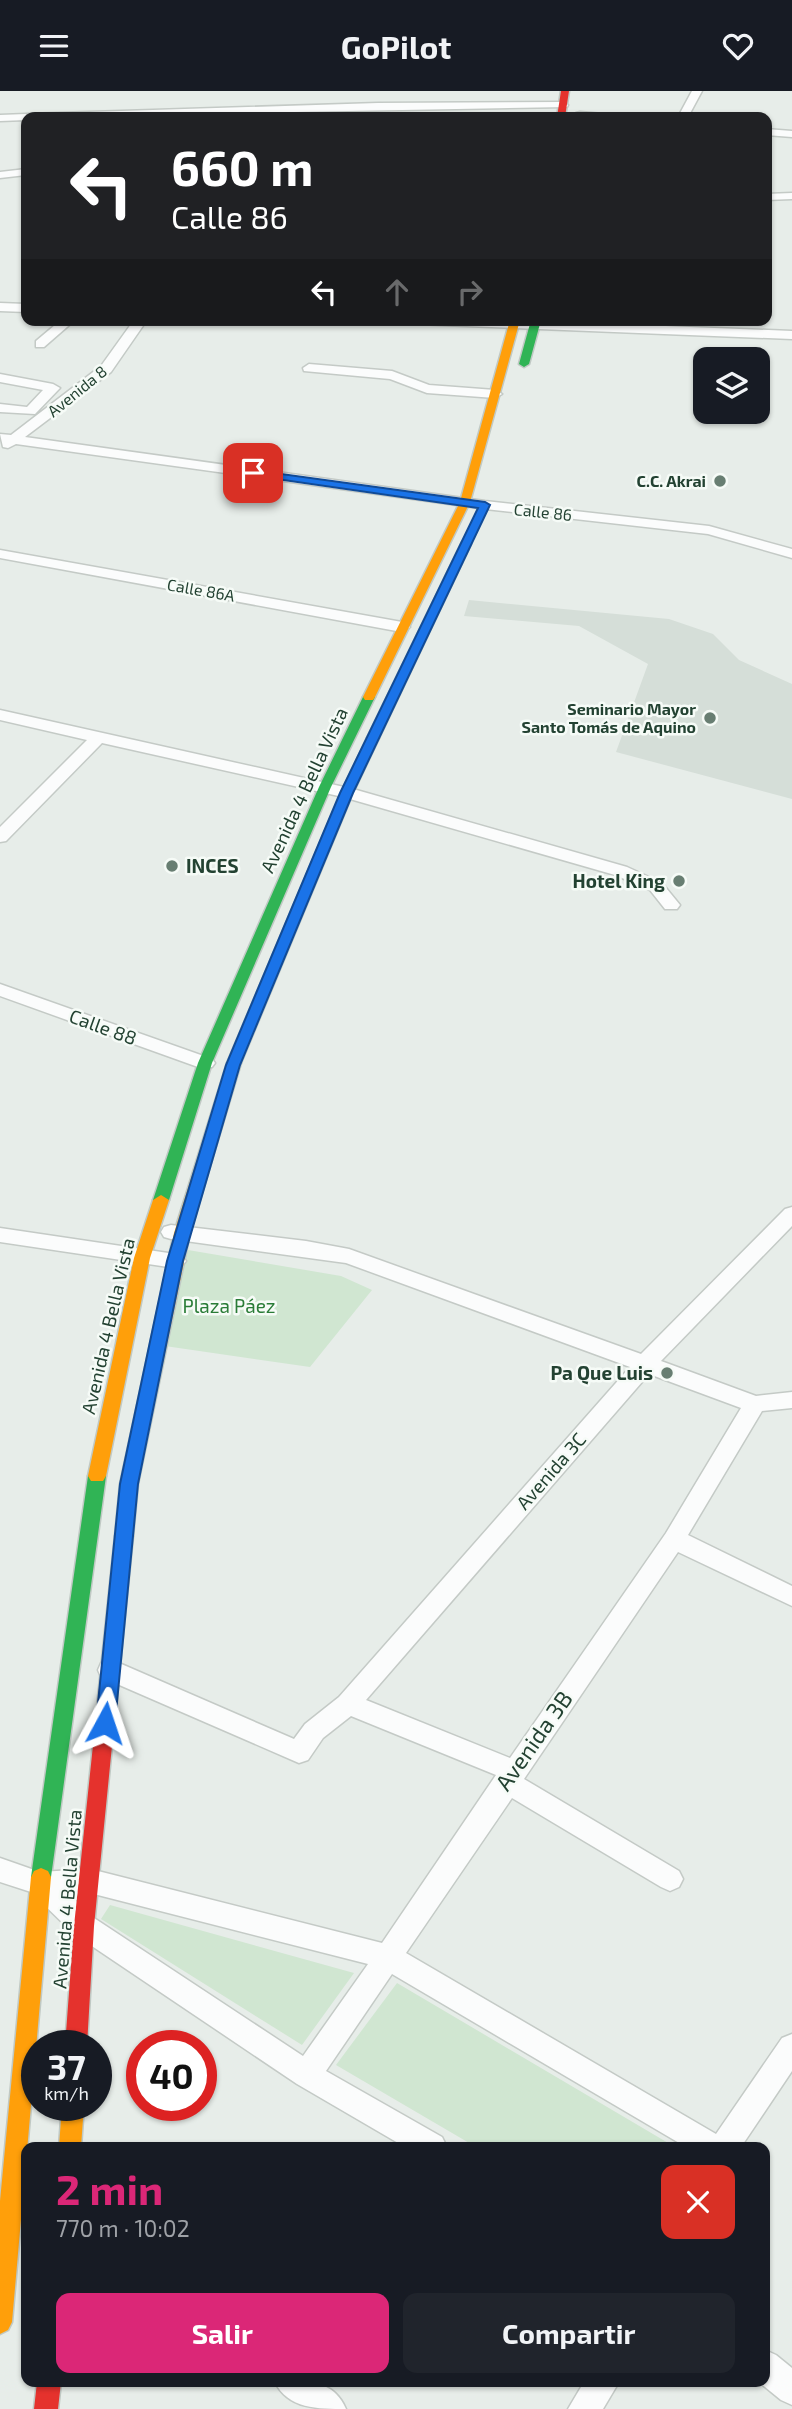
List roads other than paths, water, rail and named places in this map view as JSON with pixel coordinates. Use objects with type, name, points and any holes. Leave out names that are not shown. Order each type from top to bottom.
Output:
[{"type":"street","points":[[371,112],[380,101],[378,91]]},
{"type":"street","points":[[580,91],[580,112]]},
{"type":"street","points":[[686,112],[697,91]]},
{"type":"street","points":[[187,112],[563,104]]},
{"type":"street","points":[[0,118],[21,117]]},
{"type":"street","points":[[772,132],[792,134]]},
{"type":"street","points":[[0,175],[21,173]]},
{"type":"street","points":[[772,198],[791,200]]},
{"type":"street","points":[[0,307],[21,308]]},
{"type":"street","points":[[40,344],[62,326]]},
{"type":"street","name":"Avenida 8","points":[[0,450],[7,439],[106,369],[137,326]]},
{"type":"street","name":"Avenida 4 Bella Vista","points":[[0,2322],[6,2204],[40,1884],[95,1483],[142,1258],[205,1063],[325,787],[465,502],[513,326]]},
{"type":"street","points":[[520,377],[535,326]]},
{"type":"street","points":[[615,326],[792,335]]},
{"type":"street","points":[[309,368],[392,375],[427,389],[495,394]]},
{"type":"street","points":[[0,378],[54,388],[30,411],[0,408]]},
{"type":"street","name":"Calle 86","points":[[7,439],[465,502],[481,512],[709,530],[792,554]]},
{"type":"street","name":"Avenida 4 Bella Vista","points":[[77,2030],[84,1926],[129,1484],[182,1233],[233,1065],[346,793],[481,512]]},
{"type":"street","points":[[709,530],[792,545]]},
{"type":"street","name":"Calle 86A","points":[[0,554],[402,627]]},
{"type":"street","points":[[0,715],[325,787],[621,871],[656,885],[664,892],[671,905]]},
{"type":"street","points":[[0,837],[100,736]]},
{"type":"street","name":"Calle 88","points":[[0,990],[205,1063]]},
{"type":"street","name":"Avenida 3C","points":[[110,1670],[299,1752],[314,1731],[348,1704],[644,1365],[792,1214]]},
{"type":"street","points":[[151,1230],[306,1248],[349,1256],[755,1404],[791,1396]]},
{"type":"street","points":[[0,1235],[175,1261]]},
{"type":"street","name":"Avenida 3B","points":[[307,2075],[674,1539],[755,1404]]},
{"type":"street","points":[[674,1539],[792,1597]]},
{"type":"street","points":[[348,1704],[510,1776],[670,1879]]},
{"type":"street","points":[[0,1870],[40,1884],[90,1881],[386,1956],[703,2142]]},
{"type":"street","points":[[40,1884],[84,1926],[307,2075],[423,2142]]},
{"type":"street","points":[[726,2142],[792,2047]]},
{"type":"street","points":[[70,2142],[72,2121]]},
{"type":"street","points":[[770,2370],[792,2389]]},
{"type":"street","points":[[46,2409],[48,2387]]},
{"type":"street","points":[[297,2387],[330,2409]]},
{"type":"street","points":[[584,2409],[599,2387]]},
{"type":"place","name":"C.C. Akrai","points":[[720,481]]},
{"type":"place","name":"Seminario Mayor Santo Tomás de Aquino","points":[[710,718]]},
{"type":"place","name":"INCES","points":[[172,866]]},
{"type":"place","name":"Hotel King","points":[[679,881]]},
{"type":"place","name":"Pa Que Luis","points":[[667,1373]]},
{"type":"park label","name":"Plaza Páez","points":[[229,1306]]}]
